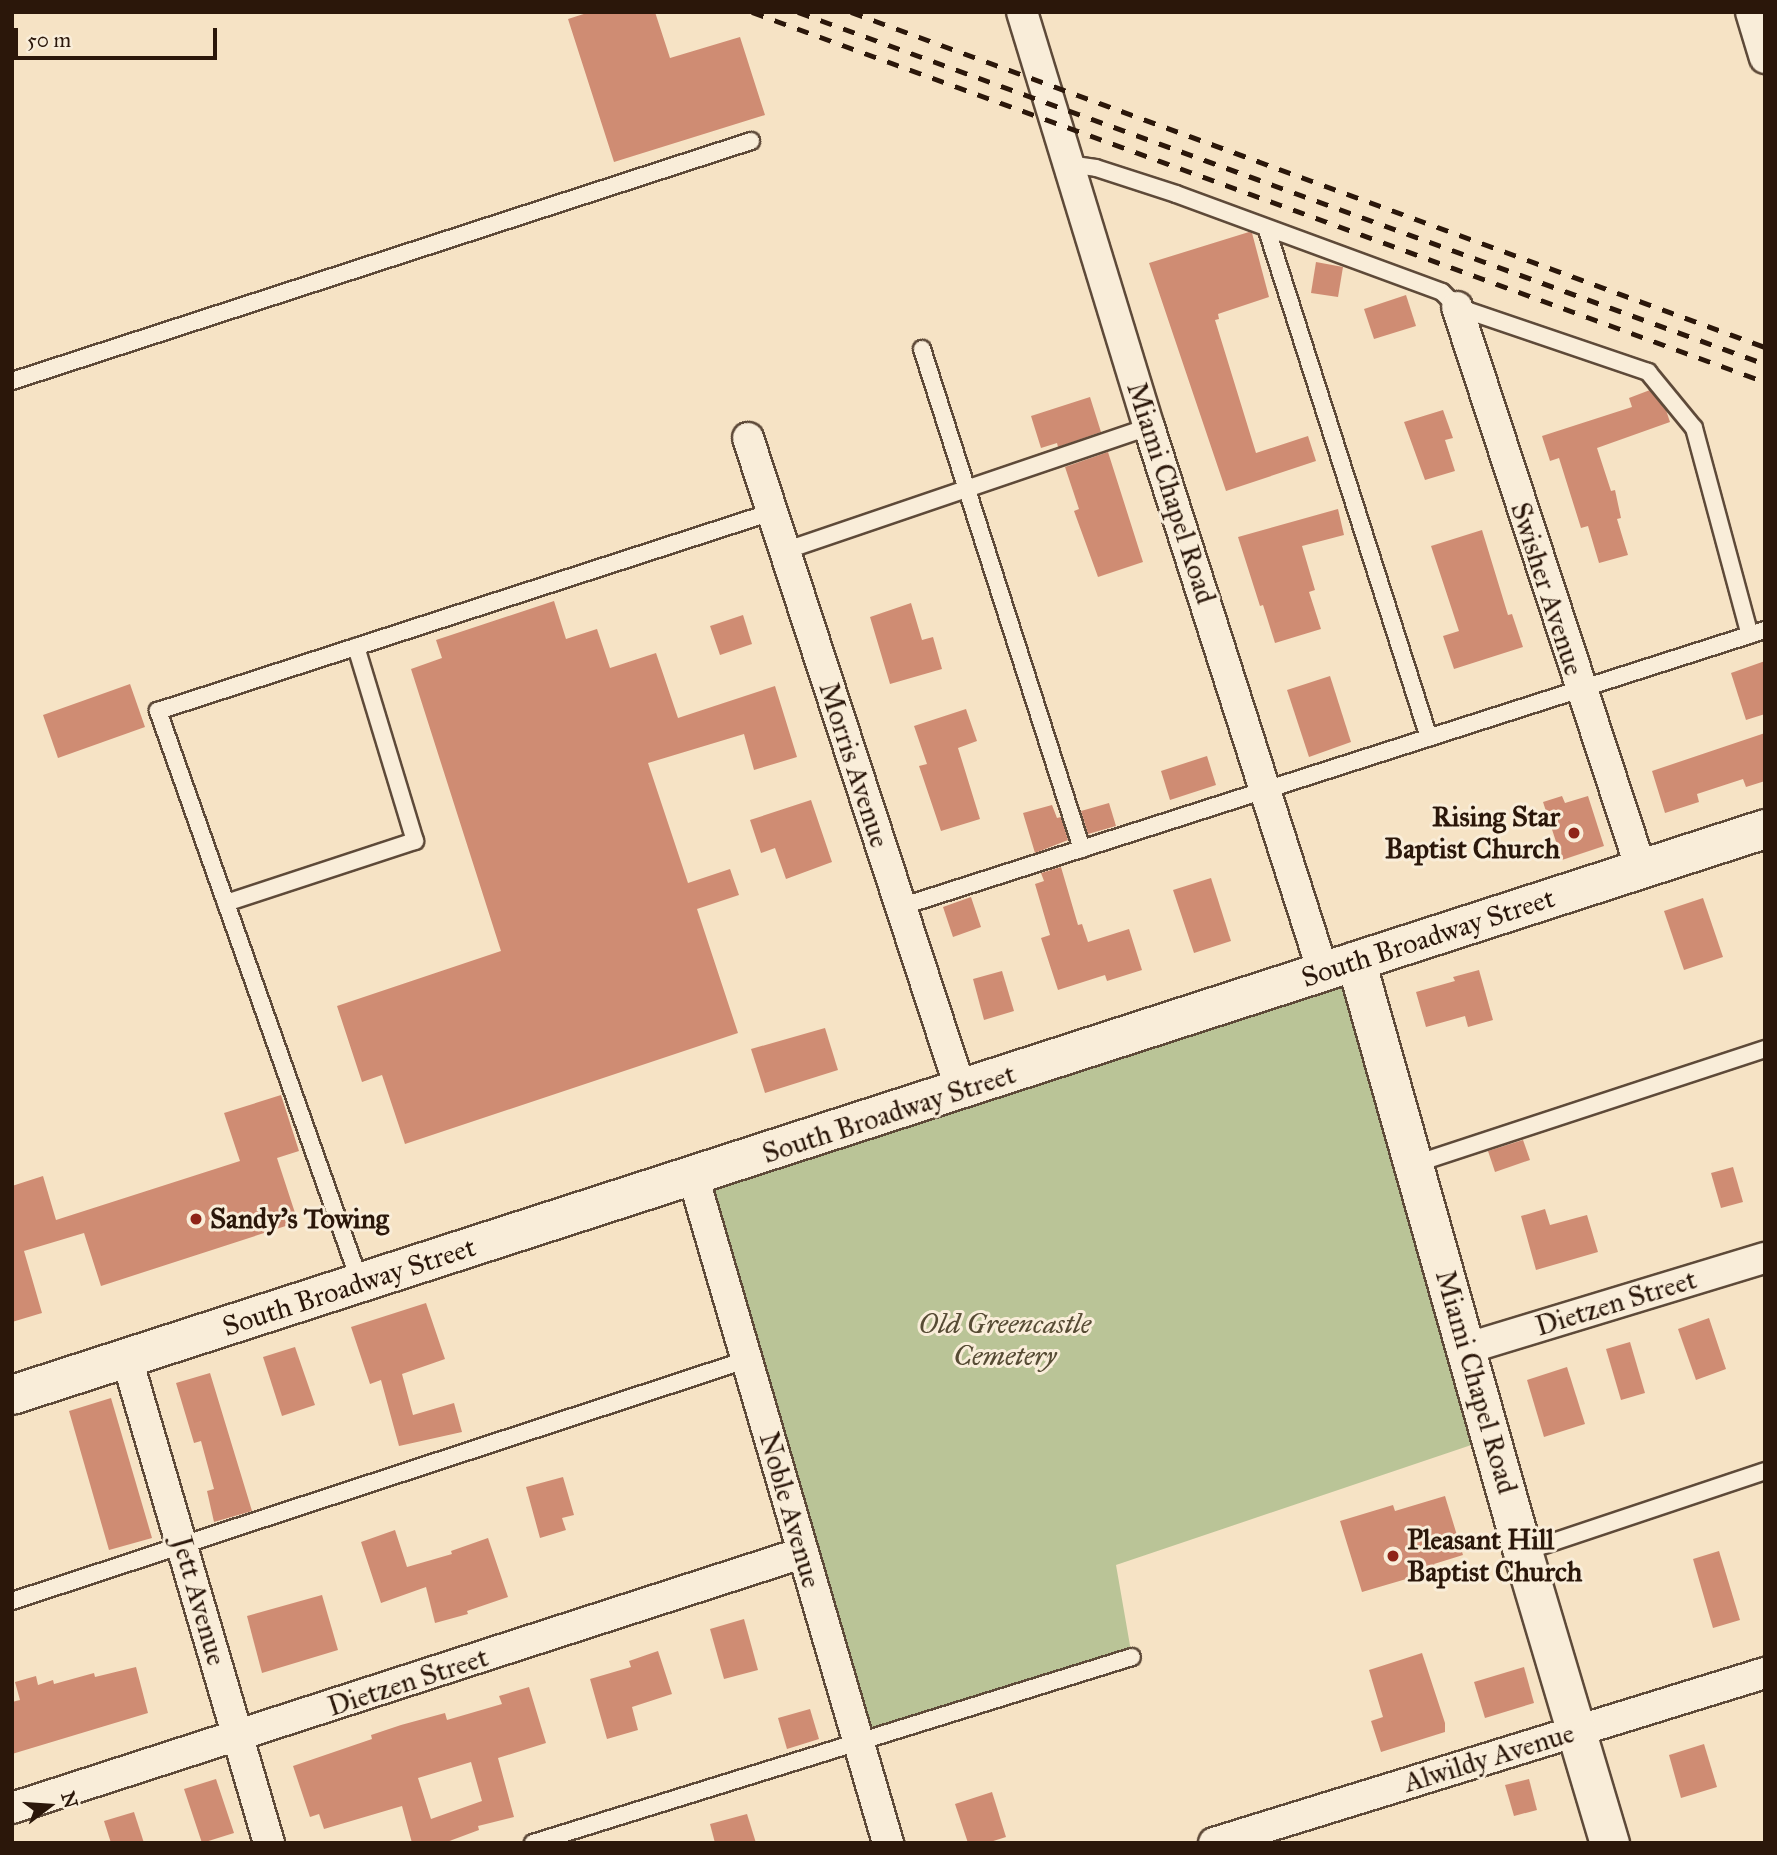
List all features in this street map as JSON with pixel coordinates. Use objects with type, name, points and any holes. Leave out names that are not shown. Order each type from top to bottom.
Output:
[{"type":"street","name":"Miami Chapel Road","points":[[1022,12],[1149,428],[1267,790],[1340,966],[1412,1165],[1468,1348],[1523,1552],[1610,1843]]},
{"type":"street","points":[[1751,12],[1765,58]]},
{"type":"street","name":"Swisher Avenue","points":[[1457,307],[1641,869]]},
{"type":"street","name":"Morris Avenue","points":[[748,438],[961,1091]]},
{"type":"street","name":"South Broadway Street","points":[[12,1395],[961,1091],[1765,829]]},
{"type":"street","name":"Noble Avenue","points":[[692,1177],[888,1843]]},
{"type":"street","name":"Dietzen Street","points":[[1468,1348],[1765,1258]]},
{"type":"street","name":"Jett Avenue","points":[[127,1359],[269,1843]]},
{"type":"street","name":"Dietzen Street","points":[[12,1808],[239,1738],[802,1553]]},
{"type":"street","name":"Alwildy Avenue","points":[[1214,1843],[1765,1673]]},
{"type":"lane","points":[[12,381],[751,141]]},
{"type":"lane","points":[[900,906],[1757,633],[1694,428],[1648,372],[1457,307],[1442,292],[1096,168],[1068,164]]},
{"type":"lane","points":[[1267,230],[1429,738]]},
{"type":"lane","points":[[922,349],[1082,849]]},
{"type":"lane","points":[[785,551],[966,487],[1149,428]]},
{"type":"lane","points":[[360,1282],[158,711],[772,512]]},
{"type":"lane","points":[[226,903],[415,841],[356,647]]},
{"type":"lane","points":[[1412,1165],[1765,1049]]},
{"type":"lane","points":[[12,1601],[746,1360]]},
{"type":"lane","points":[[1523,1552],[1765,1471]]},
{"type":"lane","points":[[533,1843],[859,1744],[1132,1657]]},
{"type":"green space","name":"Old Greencastle Cemetery","points":[[1356,961],[1492,1438],[1116,1565],[1132,1657],[859,1744],[693,1177]]},
{"type":"building","points":[[590,12],[655,12],[670,58],[740,37],[765,115],[614,162],[568,19]]},
{"type":"building","points":[[1252,233],[1269,297],[1218,314],[1219,319],[1215,320],[1256,453],[1308,436],[1316,461],[1226,491],[1149,263]]},
{"type":"building","points":[[1316,262],[1343,267],[1338,297],[1311,293]]},
{"type":"building","points":[[1406,295],[1416,326],[1374,339],[1364,309]]},
{"type":"building","points":[[1650,390],[1666,410],[1670,422],[1597,448],[1611,491],[1615,490],[1621,518],[1617,519],[1628,555],[1599,563],[1588,526],[1581,528],[1559,458],[1550,461],[1542,436],[1632,407],[1629,398]]},
{"type":"building","points":[[1090,397],[1101,432],[1058,447],[1057,443],[1041,448],[1031,416]]},
{"type":"building","points":[[1443,410],[1453,438],[1445,440],[1455,471],[1425,480],[1404,422]]},
{"type":"building","points":[[1108,452],[1143,562],[1098,577],[1074,511],[1079,509],[1065,467]]},
{"type":"building","points":[[1338,509],[1344,535],[1302,546],[1315,590],[1309,592],[1321,629],[1275,643],[1238,537]]},
{"type":"building","points":[[1482,530],[1508,615],[1512,614],[1523,647],[1454,669],[1443,636],[1459,631],[1431,546]]},
{"type":"building","points":[[554,601],[566,639],[597,629],[610,668],[656,653],[678,718],[775,686],[797,757],[754,770],[744,734],[648,763],[688,883],[730,869],[739,895],[697,909],[738,1033],[405,1144],[382,1075],[362,1082],[337,1006],[501,951],[411,669],[442,658],[436,640]]},
{"type":"building","points":[[911,603],[922,640],[933,637],[942,669],[890,684],[870,617]]},
{"type":"building","points":[[743,615],[752,644],[720,655],[710,626]]},
{"type":"building","points":[[1765,661],[1765,714],[1746,720],[1731,673]]},
{"type":"building","points":[[1330,676],[1351,742],[1309,757],[1287,690]]},
{"type":"building","points":[[130,684],[145,727],[58,758],[43,715]]},
{"type":"building","points":[[966,709],[977,741],[958,748],[980,819],[941,831],[919,766],[927,764],[914,726]]},
{"type":"building","points":[[1765,733],[1765,781],[1746,787],[1743,779],[1697,794],[1699,802],[1665,813],[1652,771]]},
{"type":"building","points":[[1207,756],[1216,785],[1170,800],[1161,771]]},
{"type":"building","points":[[1562,796],[1565,803],[1588,796],[1604,846],[1562,860],[1543,802]]},
{"type":"building","points":[[811,800],[832,862],[786,879],[775,848],[761,853],[750,820]]},
{"type":"building","points":[[1109,803],[1116,826],[1088,834],[1081,811]]},
{"type":"building","points":[[1052,805],[1057,818],[1061,817],[1068,840],[1035,853],[1023,813]]},
{"type":"building","points":[[1061,867],[1078,925],[1082,924],[1088,942],[1129,929],[1142,970],[1107,981],[1105,975],[1058,990],[1041,938],[1050,935],[1035,884],[1044,881],[1041,873]]},
{"type":"building","points":[[1211,878],[1231,941],[1194,953],[1173,890]]},
{"type":"building","points":[[971,897],[981,927],[953,937],[943,907]]},
{"type":"building","points":[[1703,898],[1723,957],[1684,970],[1664,911]]},
{"type":"building","points":[[1479,970],[1493,1020],[1468,1027],[1465,1016],[1426,1027],[1416,992],[1455,981],[1453,977]]},
{"type":"building","points":[[1002,971],[1014,1011],[984,1020],[973,979]]},
{"type":"building","points":[[825,1028],[838,1070],[765,1093],[751,1049]]},
{"type":"building","points":[[281,1095],[299,1151],[277,1158],[298,1222],[101,1286],[84,1233],[24,1251],[42,1313],[12,1322],[12,1186],[43,1176],[56,1220],[240,1161],[224,1113]]},
{"type":"building","points":[[1523,1140],[1530,1160],[1495,1172],[1488,1151]]},
{"type":"building","points":[[1733,1167],[1743,1202],[1721,1208],[1711,1173]]},
{"type":"building","points":[[1545,1209],[1550,1225],[1587,1215],[1598,1252],[1536,1270],[1521,1216]]},
{"type":"building","points":[[426,1303],[445,1359],[402,1374],[413,1415],[454,1403],[462,1432],[399,1446],[381,1380],[370,1384],[351,1327]]},
{"type":"building","points":[[1709,1318],[1726,1369],[1696,1380],[1678,1329]]},
{"type":"building","points":[[1630,1342],[1645,1393],[1621,1400],[1606,1349]]},
{"type":"building","points":[[295,1347],[315,1405],[282,1416],[263,1357]]},
{"type":"building","points":[[1567,1367],[1585,1424],[1544,1437],[1527,1380]]},
{"type":"building","points":[[210,1373],[252,1511],[214,1522],[207,1491],[214,1489],[201,1441],[194,1443],[176,1383]]},
{"type":"building","points":[[111,1398],[152,1538],[109,1550],[69,1411]]},
{"type":"building","points":[[563,1477],[574,1515],[562,1518],[566,1530],[540,1538],[526,1487]]},
{"type":"building","points":[[1445,1496],[1463,1555],[1434,1564],[1437,1570],[1362,1592],[1340,1521],[1393,1505],[1395,1511]]},
{"type":"building","points":[[395,1530],[407,1567],[452,1554],[451,1551],[488,1538],[508,1597],[467,1611],[468,1614],[435,1623],[426,1587],[381,1603],[361,1542]]},
{"type":"building","points":[[1719,1551],[1740,1620],[1713,1628],[1693,1559]]},
{"type":"building","points":[[322,1595],[338,1650],[262,1673],[247,1616]]},
{"type":"building","points":[[744,1619],[758,1670],[724,1679],[710,1629]]},
{"type":"building","points":[[658,1651],[672,1694],[632,1707],[638,1730],[607,1739],[590,1679],[631,1667],[629,1661]]},
{"type":"building","points":[[1422,1653],[1445,1723],[1445,1732],[1381,1752],[1371,1721],[1383,1717],[1369,1670]]},
{"type":"building","points":[[136,1667],[148,1713],[12,1754],[12,1702],[20,1700],[15,1682],[36,1676],[38,1685],[53,1680],[54,1684],[94,1673],[95,1677]]},
{"type":"building","points":[[1524,1667],[1534,1703],[1485,1718],[1474,1682]]},
{"type":"building","points":[[529,1687],[546,1743],[498,1758],[514,1817],[478,1826],[479,1830],[444,1843],[412,1843],[402,1806],[324,1829],[319,1814],[310,1817],[293,1766],[372,1739],[371,1735],[401,1725],[445,1713],[447,1720],[502,1704],[499,1696]],"holes":[[[471,1762],[482,1801],[431,1819],[418,1778]]]},
{"type":"building","points":[[810,1709],[819,1739],[787,1749],[778,1718]]},
{"type":"building","points":[[1704,1744],[1717,1787],[1681,1798],[1669,1755]]},
{"type":"building","points":[[216,1779],[234,1833],[202,1843],[184,1789]]},
{"type":"building","points":[[1529,1779],[1537,1810],[1514,1816],[1505,1785]]},
{"type":"building","points":[[992,1792],[1006,1837],[987,1843],[968,1843],[955,1804]]},
{"type":"building","points":[[134,1812],[144,1843],[111,1843],[104,1821]]},
{"type":"building","points":[[747,1814],[756,1843],[715,1843],[710,1824]]},
{"type":"railway","points":[[752,12],[1765,382]]},
{"type":"railway","points":[[798,12],[1765,364]]},
{"type":"railway","points":[[851,12],[1765,347]]},
{"type":"place","name":"Rising Star Baptist Church","points":[[1574,833]]},
{"type":"place","name":"Sandy’s Towing","points":[[196,1219]]},
{"type":"place","name":"Pleasant Hill Baptist Church","points":[[1393,1556]]}]
